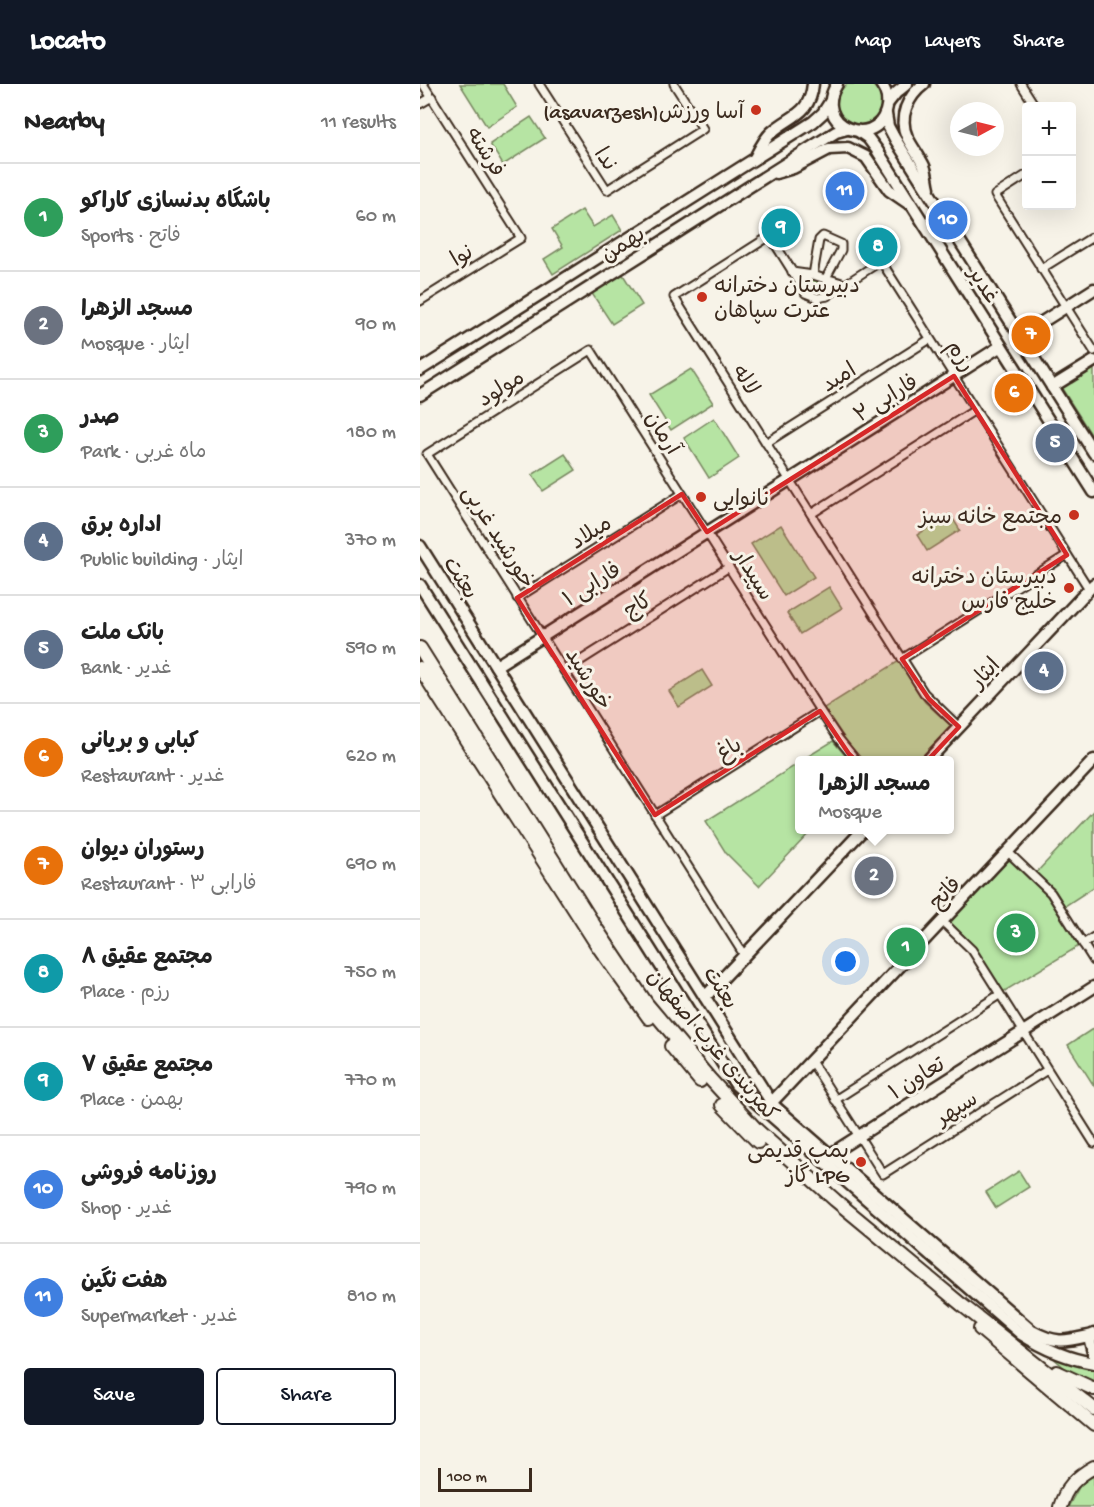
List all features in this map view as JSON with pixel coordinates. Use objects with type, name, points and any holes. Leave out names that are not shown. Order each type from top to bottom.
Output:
[{"type":"highway","name":"کمربندی غرب اصفهان","points":[[420,648],[640,994],[710,1079],[757,1130],[835,1200],[1094,1410]]},
{"type":"highway","name":"کمربندی غرب اصفهان","points":[[420,668],[635,1002],[690,1069],[745,1130],[841,1214],[1094,1425]]},
{"type":"highway","points":[[1007,1340],[1066,1378],[1094,1389]]},
{"type":"highway","points":[[1060,1507],[1073,1482],[1094,1467]]},
{"type":"main road","points":[[754,158],[771,132],[804,109],[811,98],[813,84]]},
{"type":"main road","name":"غدیر","points":[[881,84],[887,94],[888,126],[895,139],[1094,453]]},
{"type":"main road","points":[[897,84],[907,84]]},
{"type":"main road","points":[[887,108],[896,93],[907,84]]},
{"type":"main road","points":[[924,84],[909,99],[904,125],[907,138],[925,167],[930,195]]},
{"type":"main road","name":"بهمن","points":[[420,370],[813,122],[823,113],[833,90]]},
{"type":"main road","name":"غدیر","points":[[833,90],[835,118],[868,138],[878,150],[1094,492]]},
{"type":"main road","name":"بهمن","points":[[420,395],[836,132],[874,127],[887,108]]},
{"type":"main road","points":[[813,122],[820,121],[825,125],[827,134],[823,140]]},
{"type":"main road","points":[[878,150],[876,141],[881,136],[890,135],[895,139]]},
{"type":"main road","points":[[768,175],[794,168],[829,149],[848,148],[866,157],[889,190],[912,206]]},
{"type":"main road","points":[[612,247],[608,255],[609,262],[618,266],[625,265]]},
{"type":"main road","points":[[580,268],[590,267],[594,271],[595,280],[590,287]]},
{"type":"main road","points":[[1020,336],[1094,289]]},
{"type":"main road","name":"فارابی ۲","points":[[707,532],[1002,346]]},
{"type":"main road","points":[[1052,387],[1094,361]]},
{"type":"main road","points":[[1059,437],[1067,442],[1073,440],[1078,435],[1077,426]]},
{"type":"main road","points":[[1077,465],[1075,459],[1080,451],[1086,449],[1094,453]]},
{"type":"main road","name":"فارابی ۱","points":[[496,666],[707,532]]},
{"type":"main road","name":"بعثت","points":[[420,546],[772,1102],[829,1155],[1032,1331],[1047,1339],[1059,1341],[1094,1334]]},
{"type":"main road","name":"بعثت","points":[[420,585],[736,1085],[1021,1334],[1037,1344],[1070,1358],[1094,1363]]},
{"type":"main road","name":"ایثار","points":[[932,756],[1091,587]]},
{"type":"main road","points":[[536,768],[543,773],[551,771],[554,766],[553,757]]},
{"type":"main road","name":"فاتح","points":[[772,1102],[1094,760]]},
{"type":"main road","points":[[553,795],[551,789],[556,781],[566,780],[570,784]]},
{"type":"main road","points":[[705,997],[859,834]]},
{"type":"main road","name":"تعاون ۱","points":[[829,1155],[1094,987]]},
{"type":"main road","points":[[1094,1334],[1090,1345],[1094,1356]]},
{"type":"street","name":"فرشته","points":[[423,84],[520,238]]},
{"type":"street","name":"ندا","points":[[539,84],[607,190],[703,129],[676,85]]},
{"type":"street","points":[[1021,84],[1032,102]]},
{"type":"street","points":[[420,104],[432,97]]},
{"type":"street","points":[[1022,178],[995,195],[1094,351]]},
{"type":"street","name":"لاله","points":[[792,272],[770,236],[674,297],[902,659],[929,699],[959,727]]},
{"type":"street","points":[[813,275],[819,240],[823,236],[841,244],[841,250],[826,278]]},
{"type":"street","points":[[1041,269],[1094,236]]},
{"type":"street","name":"نوا","points":[[420,301],[520,238]]},
{"type":"street","name":"رزم","points":[[845,284],[881,261],[1067,555],[1091,587]]},
{"type":"street","points":[[792,272],[845,284]]},
{"type":"street","points":[[792,272],[808,295],[818,298],[827,296],[845,284]]},
{"type":"street","points":[[804,290],[804,280],[813,275]]},
{"type":"street","points":[[826,278],[831,286],[827,296]]},
{"type":"street","name":"امید","points":[[766,443],[930,339]]},
{"type":"street","name":"مولود","points":[[427,454],[591,350]]},
{"type":"street","name":"آرمان","points":[[591,350],[707,532]]},
{"type":"street","points":[[811,514],[975,410]]},
{"type":"street","name":"خورشید غربی","points":[[427,454],[542,637]]},
{"type":"street","name":"میلاد","points":[[517,598],[682,494]]},
{"type":"street","name":"سپیدار","points":[[707,532],[837,738],[853,756]]},
{"type":"street","points":[[902,659],[1067,555]]},
{"type":"street","name":"کاج","points":[[564,671],[729,567]]},
{"type":"street","name":"خورشید","points":[[542,637],[744,955]]},
{"type":"street","name":"باغ","points":[[655,815],[820,711]]},
{"type":"street","points":[[1008,852],[1051,893],[1094,961]]},
{"type":"street","points":[[942,921],[972,950],[1094,1143]]},
{"type":"street","points":[[1083,944],[1094,937]]},
{"type":"street","points":[[835,1100],[999,995]]},
{"type":"street","points":[[811,1061],[859,1136]]},
{"type":"street","name":"سپهر","points":[[859,1136],[883,1174],[1047,1070]]},
{"type":"highlighted area","points":[[954,376],[1067,555],[902,659],[929,699],[959,727],[894,796],[849,754],[820,711],[655,815],[517,598],[682,494],[707,532]]},
{"type":"green space","points":[[460,84],[503,84],[517,107],[487,127]]},
{"type":"green space","points":[[847,84],[871,84],[880,94],[882,104],[878,114],[871,120],[862,124],[853,124],[844,120],[837,102],[840,92]]},
{"type":"green space","points":[[531,117],[545,138],[503,165],[490,144]]},
{"type":"green space","points":[[582,210],[593,227],[613,215],[622,230],[553,274],[544,259],[563,247],[552,229]]},
{"type":"green space","points":[[622,273],[642,305],[612,324],[591,292]]},
{"type":"green space","points":[[813,279],[825,283],[827,289],[825,293],[818,294],[808,290],[807,282]]},
{"type":"green space","points":[[691,369],[713,403],[671,430],[649,395]]},
{"type":"green space","points":[[1094,369],[1094,439],[1059,384],[1069,378],[1072,383]]},
{"type":"green space","points":[[714,418],[739,458],[709,478],[684,438]]},
{"type":"green space","points":[[565,454],[576,470],[543,491],[532,475]]},
{"type":"green space","points":[[950,514],[960,530],[927,551],[917,535]]},
{"type":"green space","points":[[781,525],[814,577],[784,596],[751,544]]},
{"type":"green space","points":[[829,587],[842,608],[800,634],[787,613]]},
{"type":"green space","points":[[899,661],[925,702],[952,727],[924,756],[859,756],[824,708]]},
{"type":"green space","points":[[702,670],[712,686],[679,707],[669,691]]},
{"type":"green space","points":[[833,741],[846,756],[809,756]]},
{"type":"green space","points":[[795,765],[795,834],[808,834],[759,886],[726,853],[706,821]]},
{"type":"green space","points":[[1094,811],[1094,887],[1065,906],[1055,890],[1036,873]]},
{"type":"green space","points":[[1007,858],[1047,896],[1079,946],[1003,992],[975,947],[948,920]]},
{"type":"green space","points":[[1094,1028],[1094,1086],[1068,1045]]},
{"type":"green space","points":[[1019,1171],[1029,1187],[996,1208],[986,1192]]},
{"type":"green space","points":[[1051,1356],[1094,1369],[1094,1382],[1074,1376]]},
{"type":"green space","points":[[1094,1476],[1094,1507],[1068,1507],[1082,1482]]},
{"type":"place","name":"(asavarzesh)آسا ورزش","points":[[756,110]]},
{"type":"place","name":"هفت نگین","points":[[845,191]]},
{"type":"place","name":"روزنامه فروشی","points":[[948,220]]},
{"type":"place","name":"مجتمع عقیق ۷","points":[[781,228]]},
{"type":"place","name":"مجتمع عقیق ۸","points":[[878,247]]},
{"type":"place","name":"دبیرستان دخترانه عترت سپاهان","points":[[702,297]]},
{"type":"place","name":"رستوران دیوان","points":[[1031,335]]},
{"type":"place","name":"کبابی و بریانی","points":[[1014,393]]},
{"type":"place","name":"بانک ملت","points":[[1055,443]]},
{"type":"place","name":"نانوایی","points":[[701,497]]},
{"type":"place","name":"مجتمع خانه سبز","points":[[1074,515]]},
{"type":"place","name":"دبیرستان دخترانه خلیج فارس","points":[[1069,588]]},
{"type":"place","name":"اداره برق","points":[[1044,671]]},
{"type":"place","name":"مسجد الزهرا","points":[[874,876]]},
{"type":"place","name":"صدر","points":[[1016,933]]},
{"type":"place","name":"باشگاه بدنسازی کاراکو","points":[[906,947]]},
{"type":"place","name":"پمپ قدیمی گاز LPG","points":[[861,1162]]}]
